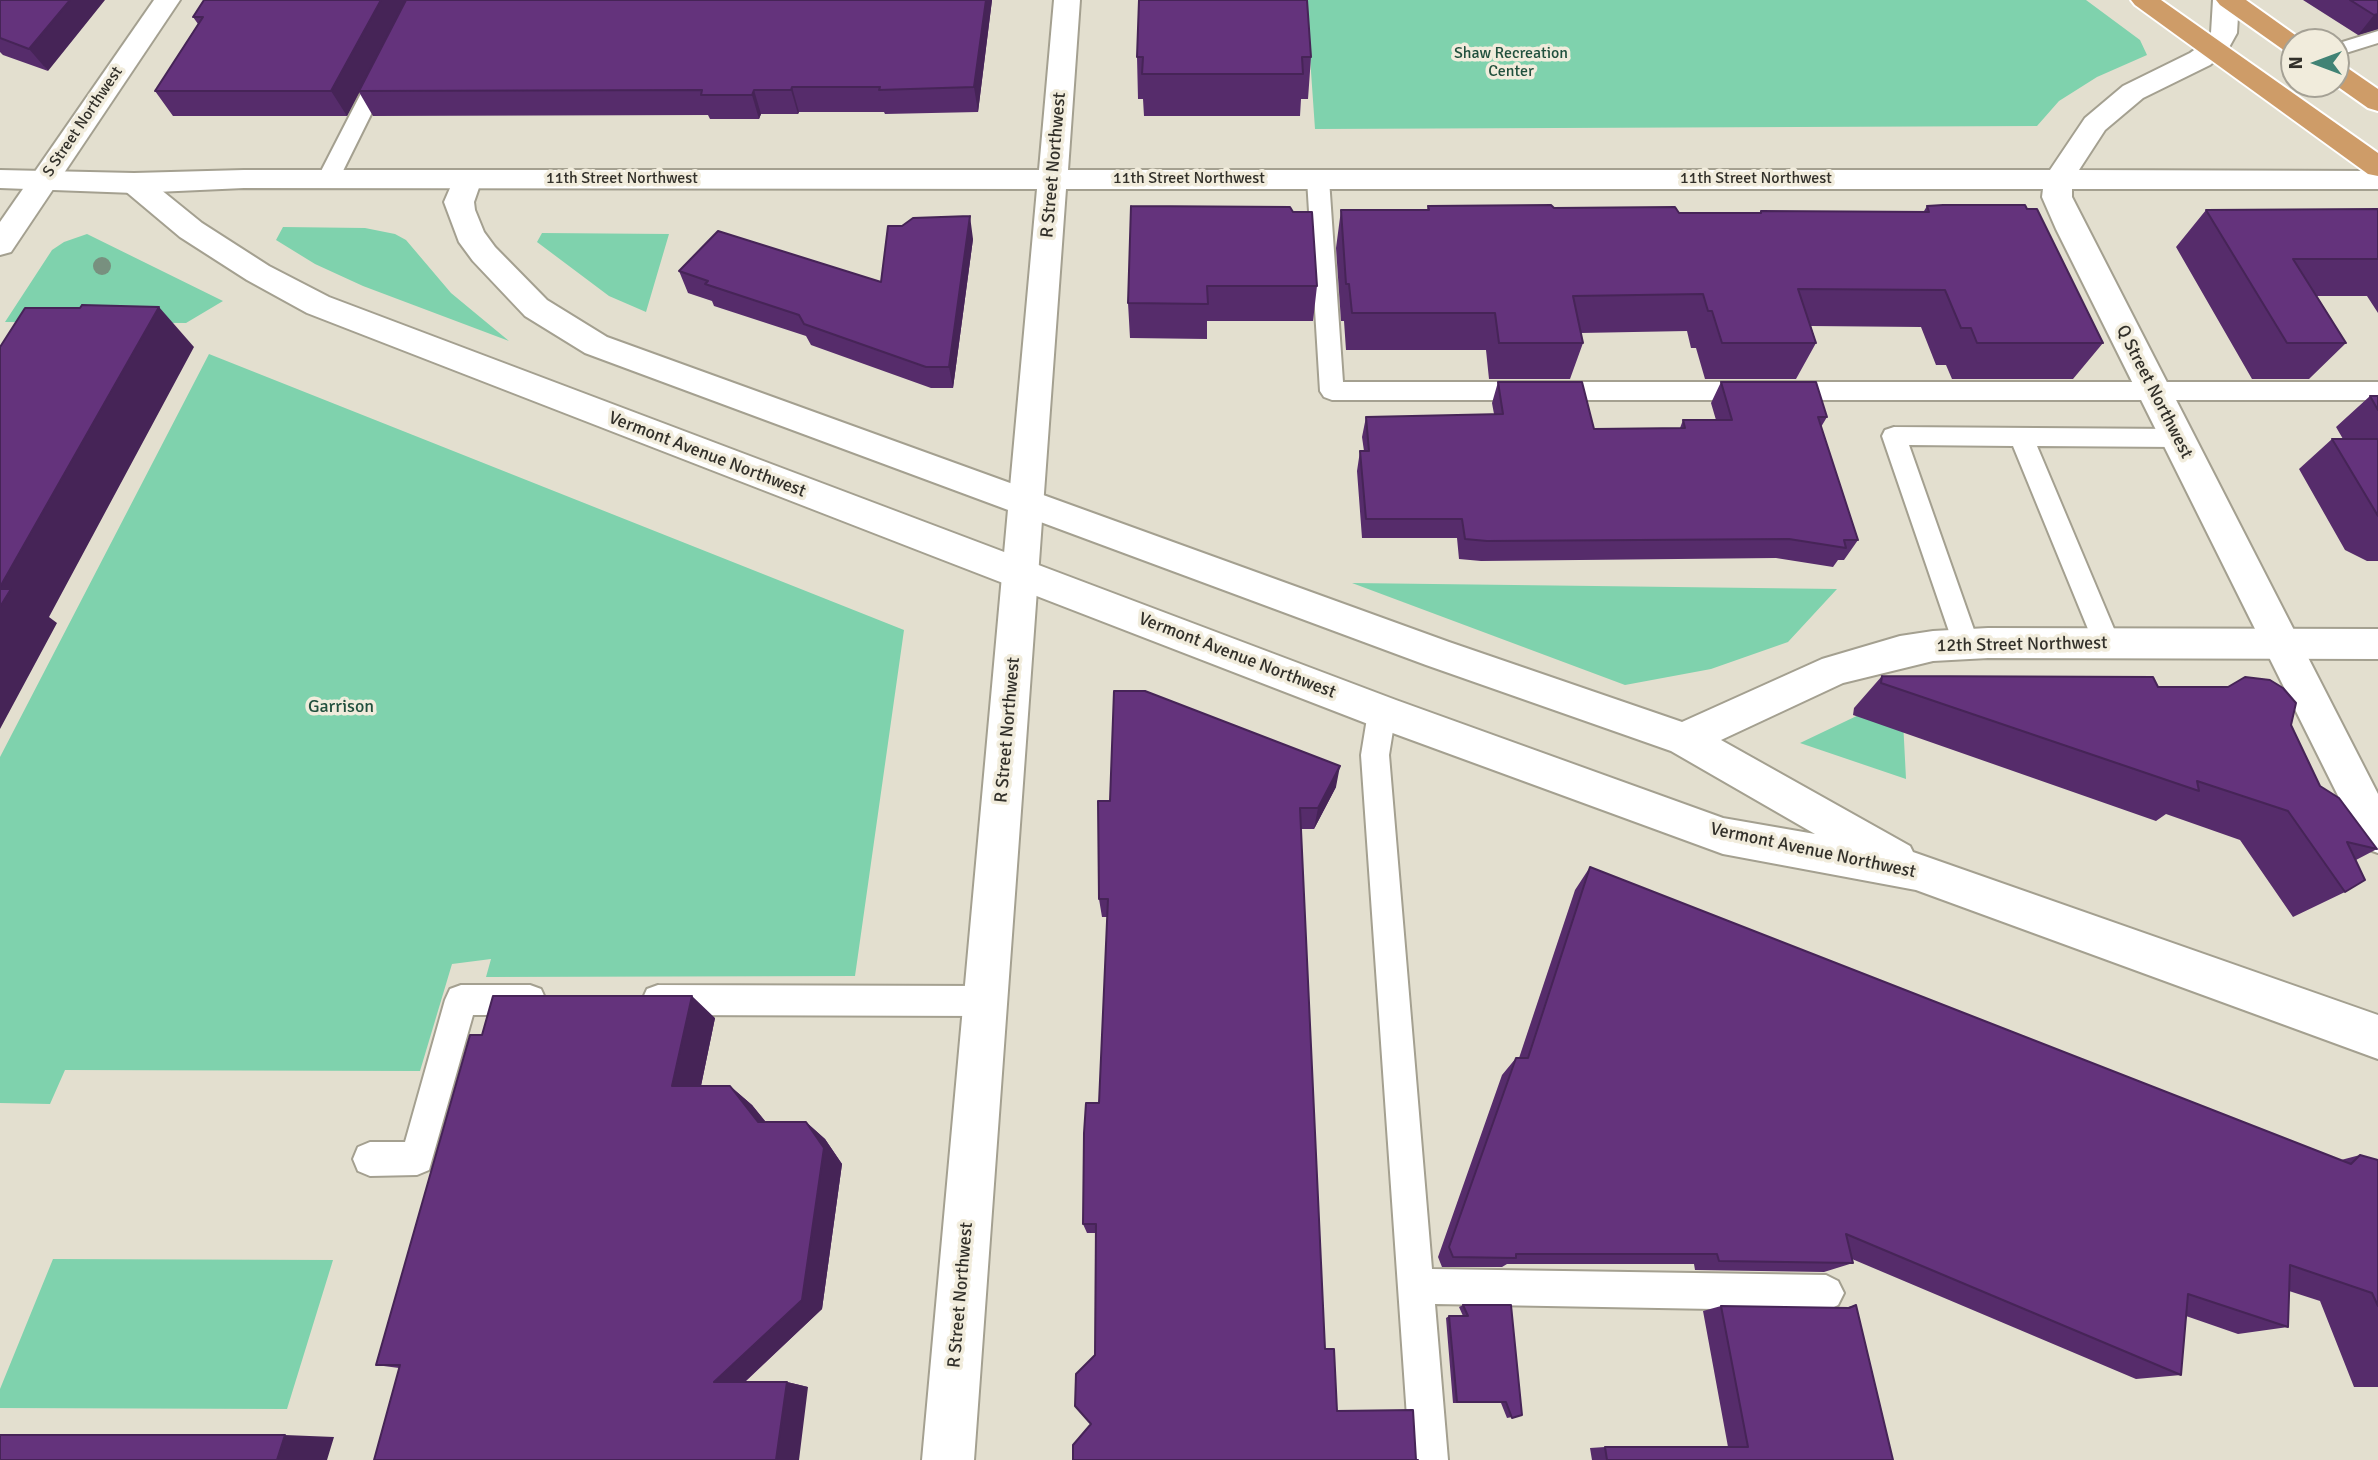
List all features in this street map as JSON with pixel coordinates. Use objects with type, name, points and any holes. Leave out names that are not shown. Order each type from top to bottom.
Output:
[{"type":"highway","points":[[2144,0],[2378,167]]},
{"type":"highway","points":[[2227,0],[2280,36]]},
{"type":"highway","points":[[2350,83],[2378,102]]},
{"type":"main road","name":"S Street Northwest","points":[[0,245],[167,0]]},
{"type":"main road","name":"R Street Northwest","points":[[947,1460],[1067,0]]},
{"type":"main road","points":[[2059,180],[2095,124],[2120,102],[2214,50],[2224,33],[2227,0]]},
{"type":"main road","name":"11th Street Northwest","points":[[0,179],[134,183],[328,179],[2378,180]]},
{"type":"main road","points":[[467,179],[459,201],[470,235],[519,292],[536,308],[575,334],[618,354],[1439,654],[1684,739],[1916,871]]},
{"type":"main road","name":"Q Street Northwest","points":[[2059,180],[2057,197],[2061,206],[2378,835]]},
{"type":"main road","name":"Vermont Avenue Northwest","points":[[134,183],[191,230],[258,274],[349,319],[1382,712],[1723,836],[1916,871],[2378,1037]]},
{"type":"main road","name":"12th Street Northwest","points":[[1684,739],[1835,670],[1900,652],[1966,644],[2378,644]]},
{"type":"lane","points":[[2350,46],[2378,37]]},
{"type":"lane","points":[[328,179],[391,54]]},
{"type":"lane","points":[[1318,180],[1332,391],[2378,391]]},
{"type":"lane","points":[[1966,644],[1894,436],[2177,438]]},
{"type":"lane","points":[[2021,437],[2107,643]]},
{"type":"lane","points":[[1382,712],[1375,755],[1429,1460]]},
{"type":"lane","points":[[370,1159],[417,1158],[461,1000],[556,1000]]},
{"type":"lane","points":[[624,1000],[985,1001]]},
{"type":"lane","points":[[1416,1286],[1825,1293]]},
{"type":"green space","name":"Shaw Recreation Center","points":[[1306,0],[2086,0],[2140,40],[2147,55],[2097,77],[2059,101],[2037,126],[1315,129]]},
{"type":"green space","points":[[283,227],[365,228],[395,234],[406,240],[451,293],[509,341],[363,286],[315,264],[276,240]]},
{"type":"green space","points":[[542,233],[669,234],[646,312],[609,296],[537,242]]},
{"type":"green space","points":[[87,234],[223,301],[186,323],[5,322],[52,250],[64,242]]},
{"type":"green space","name":"Garrison","points":[[209,354],[904,630],[855,976],[486,977],[491,959],[452,964],[420,1071],[65,1070],[50,1104],[0,1103],[0,757]]},
{"type":"green space","points":[[1352,583],[1837,589],[1788,642],[1711,669],[1625,685]]},
{"type":"green space","points":[[1902,701],[1906,779],[1800,743],[1865,712]]},
{"type":"green space","points":[[53,1259],[333,1260],[287,1409],[0,1408],[0,1389]]},
{"type":"building","points":[[0,0],[70,0],[29,49],[0,38]]},
{"type":"building","points":[[204,0],[381,0],[331,91],[155,91],[203,17],[193,17]]},
{"type":"building","points":[[406,0],[986,0],[974,87],[879,90],[880,87],[792,87],[791,90],[754,90],[752,95],[701,95],[702,90],[359,91]]},
{"type":"building","points":[[1139,0],[1307,0],[1311,57],[1302,57],[1303,74],[1142,74],[1143,57],[1137,57]]},
{"type":"building","points":[[2350,0],[2378,0],[2378,14],[2374,15]]},
{"type":"building","points":[[1551,205],[1554,208],[1675,207],[1679,213],[1761,213],[1929,212],[1927,206],[2025,205],[2027,209],[2037,209],[2103,343],[1977,343],[1971,328],[1961,328],[1945,290],[1798,289],[1816,343],[1722,343],[1712,311],[1708,311],[1703,294],[1573,296],[1583,343],[1499,343],[1495,313],[1352,313],[1349,284],[1346,284],[1341,210]]},
{"type":"building","points":[[1131,206],[1290,207],[1293,212],[1312,212],[1317,286],[1207,286],[1208,304],[1128,303]]},
{"type":"building","points":[[2378,209],[2378,259],[2293,259],[2346,343],[2287,343],[2206,210]]},
{"type":"building","points":[[970,216],[949,367],[926,367],[804,324],[799,315],[705,284],[708,281],[679,271],[718,231],[881,282],[888,226],[902,226],[913,218]]},
{"type":"building","points":[[82,305],[159,307],[0,587],[0,347],[25,308],[80,308]]},
{"type":"building","points":[[1498,382],[1582,382],[1594,429],[1685,428],[1683,420],[1732,420],[1721,382],[1816,382],[1827,417],[1818,417],[1858,540],[1844,540],[1846,548],[1789,539],[1487,541],[1465,539],[1462,519],[1366,519],[1360,451],[1369,451],[1366,417],[1503,414]]},
{"type":"building","points":[[2370,396],[2378,396],[2378,410]]},
{"type":"building","points":[[2332,439],[2378,439],[2378,516]]},
{"type":"building","points":[[0,589],[11,589],[0,607]]},
{"type":"building","points":[[1882,676],[2153,677],[2158,687],[2228,687],[2245,677],[2270,680],[2283,688],[2296,703],[2291,725],[2320,786],[2339,798],[2377,849],[2347,842],[2365,880],[2345,892],[2288,811],[2197,781],[2199,791],[1881,683]]},
{"type":"building","points":[[1114,691],[1145,691],[1340,766],[1318,808],[1300,808],[1325,1349],[1334,1349],[1337,1411],[1413,1410],[1416,1460],[1073,1460],[1073,1445],[1091,1424],[1075,1406],[1076,1374],[1095,1355],[1096,1224],[1083,1224],[1084,1133],[1086,1103],[1099,1103],[1108,899],[1099,899],[1098,801],[1110,801]]},
{"type":"building","points":[[1590,867],[2351,1164],[2360,1155],[2378,1160],[2378,1306],[2372,1293],[2290,1265],[2288,1327],[2188,1294],[2181,1375],[1846,1234],[1853,1263],[1719,1261],[1717,1254],[1516,1254],[1516,1258],[1453,1257],[1449,1247],[1516,1058],[1528,1058]]},
{"type":"building","points":[[493,996],[692,996],[672,1086],[730,1086],[758,1122],[806,1122],[824,1148],[802,1300],[714,1382],[787,1382],[776,1460],[374,1460],[400,1365],[376,1365],[470,1035],[482,1035]]},
{"type":"building","points":[[1463,1305],[1511,1305],[1522,1415],[1512,1418],[1506,1402],[1457,1402],[1449,1316],[1468,1316]]},
{"type":"building","points":[[1856,1305],[1893,1460],[1607,1460],[1605,1447],[1748,1447],[1721,1306],[1849,1308]]},
{"type":"building","points":[[0,1435],[285,1435],[277,1460],[0,1460]]}]
